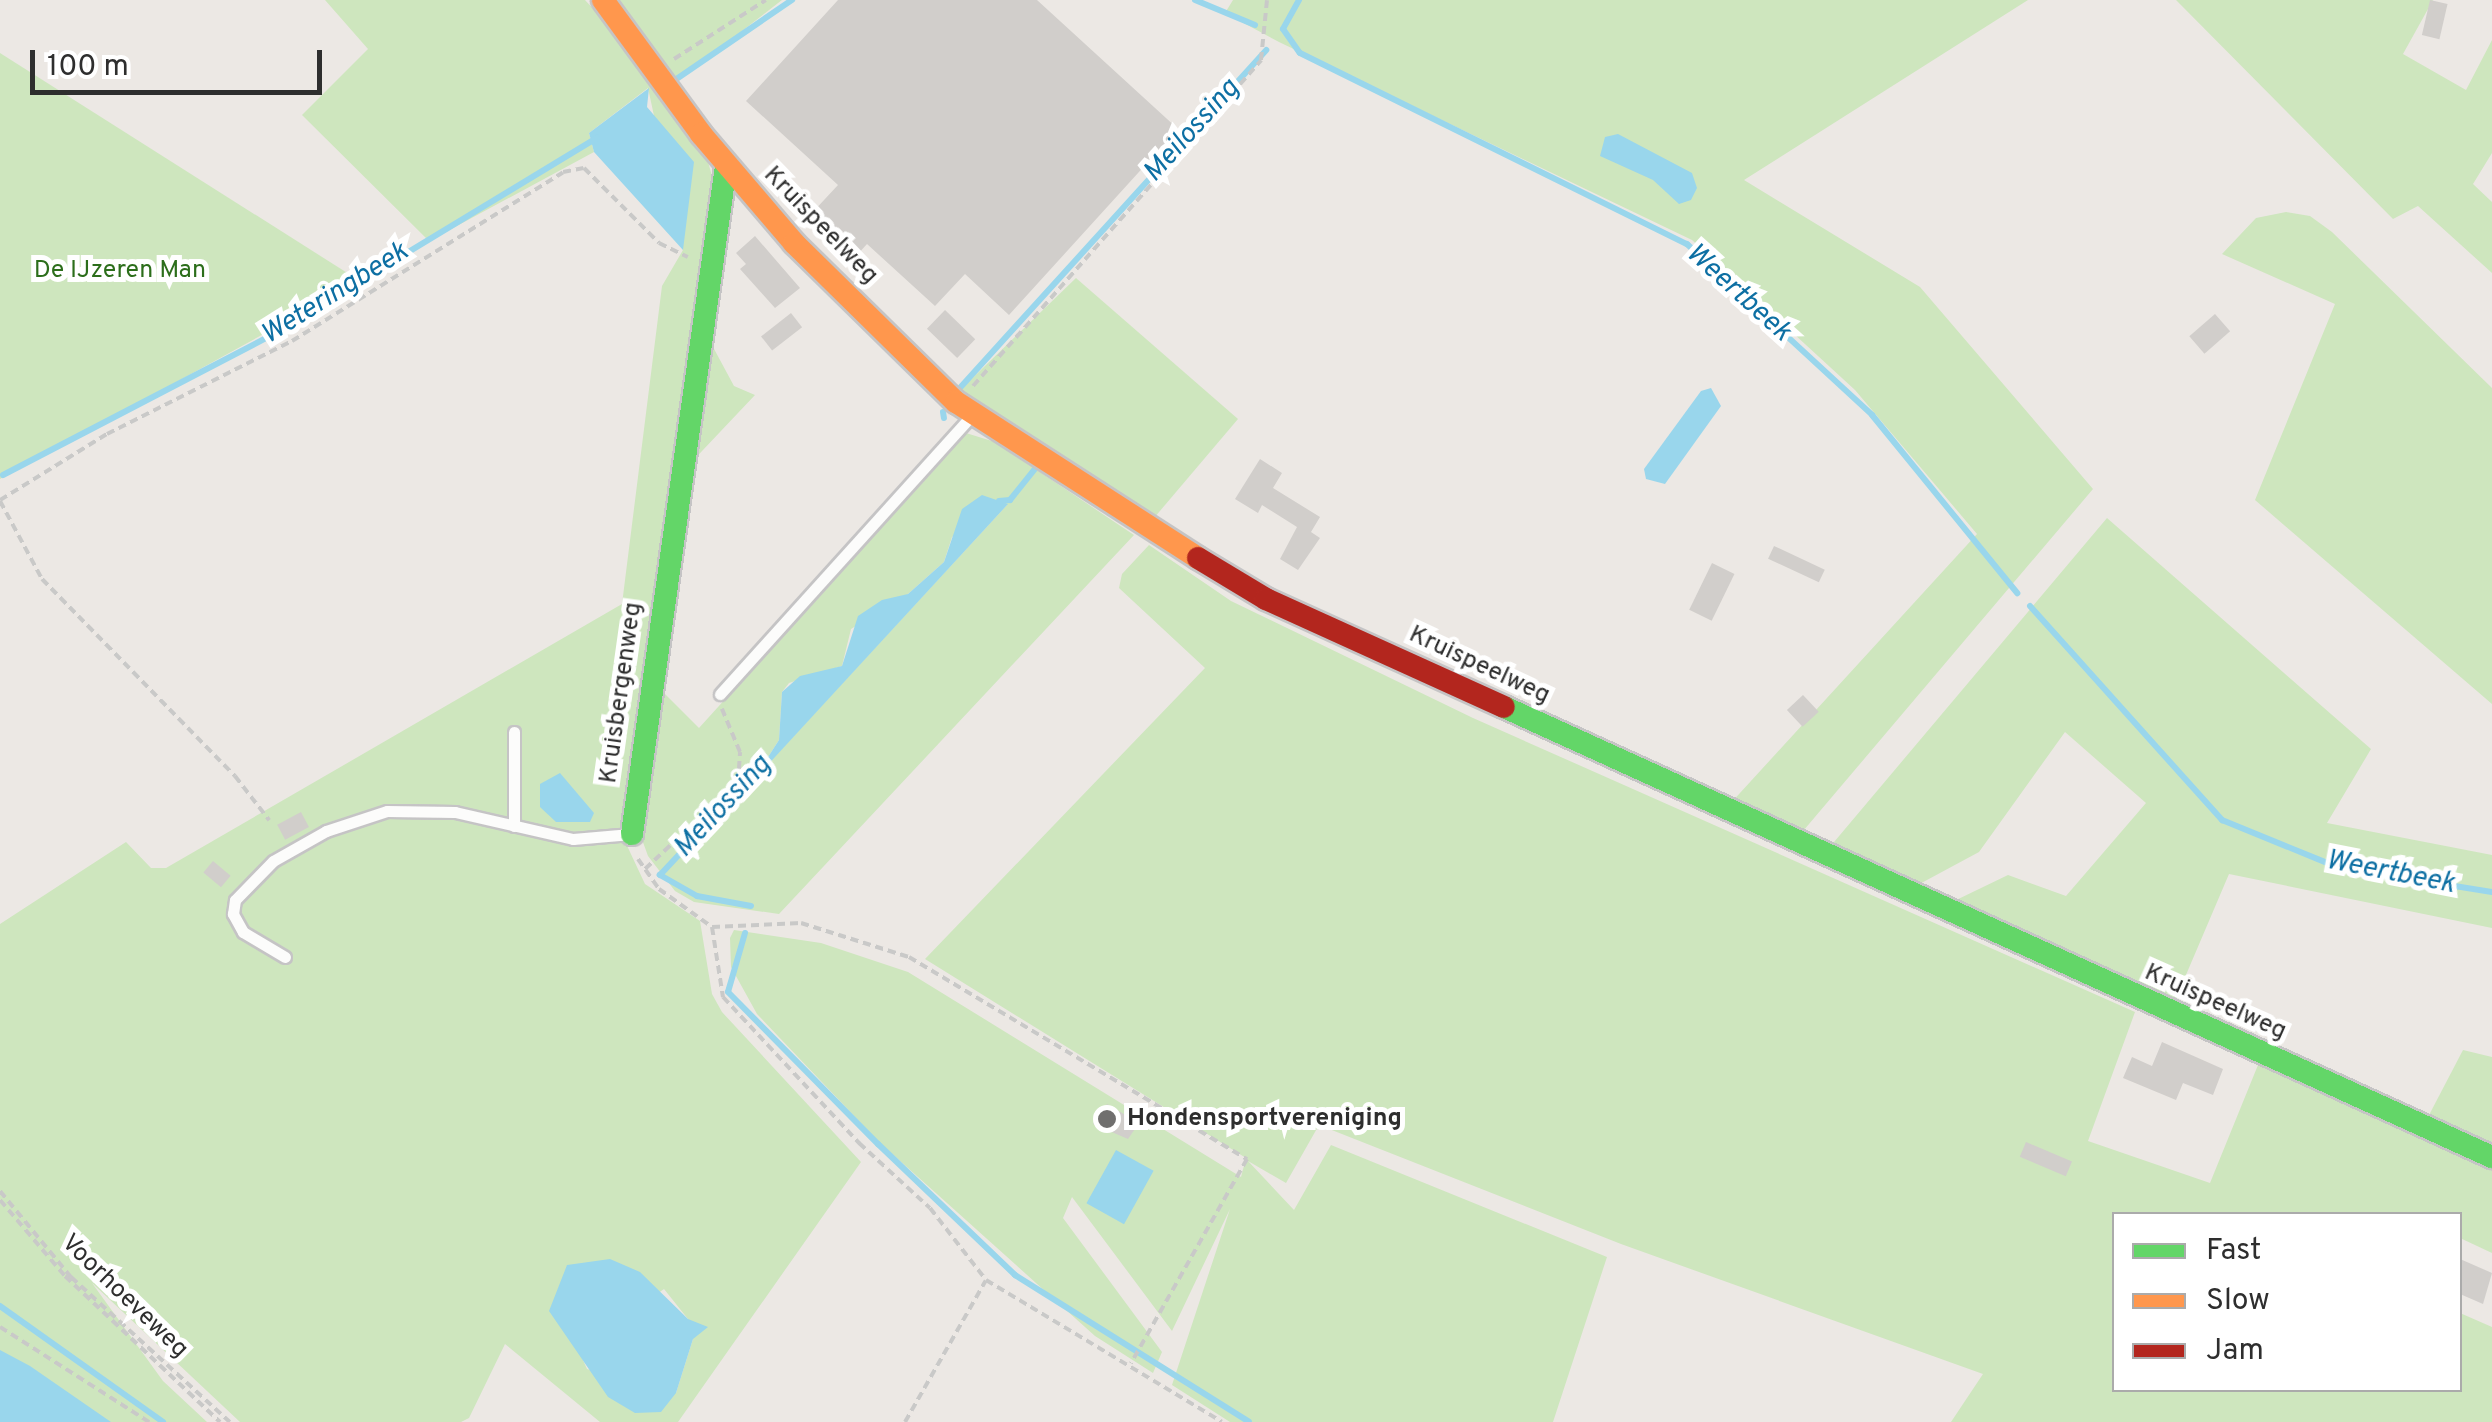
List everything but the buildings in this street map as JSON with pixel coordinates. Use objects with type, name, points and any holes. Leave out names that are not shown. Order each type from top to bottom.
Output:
[{"type":"street","name":"Kruispeelweg","points":[[603,0],[658,69],[726,166],[794,243],[966,407],[1266,599],[2492,1156]]},
{"type":"street","name":"Kruisbergenweg","points":[[632,834],[726,166]]},
{"type":"lane","points":[[720,694],[966,407]]},
{"type":"lane","points":[[514,732],[514,826]]},
{"type":"lane","points":[[285,957],[243,932],[233,914],[235,900],[273,861],[326,831],[387,811],[455,812],[573,840],[632,834]]},
{"type":"path","points":[[658,69],[766,0]]},
{"type":"path","points":[[966,407],[1261,60],[1268,0]]},
{"type":"path","points":[[270,820],[234,776],[42,579],[0,500],[107,434],[292,341],[563,172],[584,168],[658,243],[711,268]]},
{"type":"path","points":[[644,869],[738,782],[740,752],[725,726],[720,694]]},
{"type":"path","points":[[632,834],[632,850],[659,889],[712,927],[801,924],[909,957],[1246,1159],[1130,1364]]},
{"type":"path","points":[[712,927],[723,996],[859,1143],[930,1208],[986,1280],[1222,1422]]},
{"type":"path","name":"Voorhoeveweg","points":[[0,1191],[71,1277],[230,1422]]},
{"type":"path","name":"Voorhoeveweg","points":[[0,1200],[65,1276],[220,1422]]},
{"type":"path","points":[[906,1422],[986,1280]]},
{"type":"path","points":[[0,1327],[149,1422]]},
{"type":"green space","points":[[325,0],[585,0],[657,77],[705,151],[712,176],[622,835],[645,884],[700,921],[712,994],[722,1012],[861,1162],[678,1422],[600,1422],[505,1344],[469,1418],[461,1422],[240,1422],[92,1283],[163,1381],[207,1422],[0,1422],[0,924],[126,842],[151,868],[166,868],[622,604],[662,286],[683,250],[648,88],[589,133],[594,152],[429,241],[302,115],[368,49]],"holes":[[[664,1289],[688,1319],[693,1339],[676,1393],[587,1369],[578,1349]]]},
{"type":"green space","points":[[612,0],[782,0],[675,83]]},
{"type":"green space","points":[[1233,0],[2028,0],[1744,180],[1920,287],[2093,489],[1798,837],[1729,805],[1977,534],[1855,390],[1692,240],[1279,42],[1225,13]]},
{"type":"green space","points":[[2176,0],[2433,0],[2403,54],[2466,90],[2492,40],[2492,153],[2473,184],[2492,202],[2492,273],[2418,206],[2393,219]]},
{"type":"green space","name":"De IJzeren Man","points":[[0,53],[360,281],[0,479]]},
{"type":"green space","points":[[2286,212],[2310,216],[2332,232],[2492,388],[2492,704],[2255,500],[2335,304],[2222,254],[2256,218]]},
{"type":"green space","points":[[1076,278],[1238,419],[1154,518],[955,395]]},
{"type":"green space","points":[[713,347],[734,386],[755,395],[685,469]]},
{"type":"green space","points":[[966,433],[995,442],[1134,535],[779,914],[694,902],[675,891],[648,856],[640,834],[654,683],[699,728]],"holes":[[[1007,504],[754,779],[779,740],[782,692],[789,683],[842,666],[851,629],[908,594],[944,562],[952,537]]]},
{"type":"green space","points":[[2107,518],[2371,749],[2327,823],[2492,855],[2492,928],[2229,874],[2174,1003],[1950,903],[2008,875],[2066,896],[2146,803],[2065,732],[1979,852],[1914,887],[1829,848]]},
{"type":"green space","points":[[1149,545],[1231,601],[1473,718],[2135,1012],[2088,1141],[2210,1183],[2258,1065],[2492,1170],[2492,1253],[2462,1239],[2462,1212],[2112,1212],[2112,1392],[2462,1392],[2462,1314],[2492,1327],[2492,1422],[1951,1422],[1983,1374],[1621,1244],[1319,1125],[1286,1183],[1248,1161],[1294,1210],[1331,1145],[1607,1257],[1553,1422],[1230,1422],[1172,1385],[1230,1209],[1172,1331],[1072,1197],[1063,1218],[1162,1352],[1153,1373],[1095,1336],[879,1142],[757,1014],[731,967],[730,938],[734,930],[821,943],[908,972],[1241,1177],[1246,1158],[925,959],[1205,668],[1119,588],[1122,574]]},
{"type":"green space","points":[[2463,1050],[2492,1057],[2492,1145],[2428,1117]]},
{"type":"water","points":[[649,88],[647,107],[694,162],[683,250],[594,152],[589,133]]},
{"type":"water","points":[[1618,134],[1692,173],[1697,188],[1691,200],[1679,204],[1653,180],[1600,156],[1605,137]]},
{"type":"water","points":[[1711,388],[1721,406],[1665,484],[1646,479],[1644,469],[1701,391]]},
{"type":"water","points":[[982,495],[1008,504],[752,782],[779,740],[782,692],[800,676],[842,666],[858,616],[882,600],[908,594],[944,562],[962,509]]},
{"type":"water","points":[[560,773],[594,813],[590,822],[556,822],[540,807],[540,784]]},
{"type":"water","points":[[1116,1150],[1154,1171],[1124,1224],[1086,1203]]},
{"type":"water","points":[[610,1259],[640,1272],[688,1319],[708,1327],[693,1339],[676,1393],[661,1412],[635,1413],[608,1397],[549,1311],[567,1265]]},
{"type":"water","points":[[0,1350],[30,1366],[111,1422],[0,1422]]},
{"type":"waterway","name":"Weteringbeek","points":[[675,80],[792,0]]},
{"type":"waterway","name":"Weteringbeek","points":[[1195,0],[1255,25]]},
{"type":"waterway","name":"Weertbeek","points":[[1299,0],[1283,29],[1300,53],[1687,244],[1872,415],[2017,593]]},
{"type":"waterway","name":"Meilossing","points":[[958,390],[1266,50]]},
{"type":"waterway","name":"Weteringbeek","points":[[3,475],[268,337],[597,138]]},
{"type":"waterway","name":"Meilossing","points":[[943,412],[944,418]]},
{"type":"waterway","name":"Meilossing","points":[[999,501],[1010,500],[1038,465]]},
{"type":"waterway","name":"Weertbeek","points":[[2030,606],[2222,820],[2337,867],[2492,892]]},
{"type":"waterway","name":"Meilossing","points":[[751,906],[697,896],[660,875],[759,769]]},
{"type":"waterway","name":"Meilossing","points":[[745,933],[728,992],[878,1144],[1015,1275],[1249,1422]]},
{"type":"waterway","name":"Weteringbeek","points":[[0,1306],[163,1422]]},
{"type":"traffic: fast","points":[[632,834],[726,166]]},
{"type":"traffic: fast","points":[[1504,707],[2492,1157]]},
{"type":"traffic: slow","points":[[603,0],[701,134],[794,243],[956,402],[1198,558]]},
{"type":"traffic: jam","points":[[1198,558],[1266,599],[1504,707]]},
{"type":"place","name":"Hondensportvereniging","points":[[1107,1119]]}]
